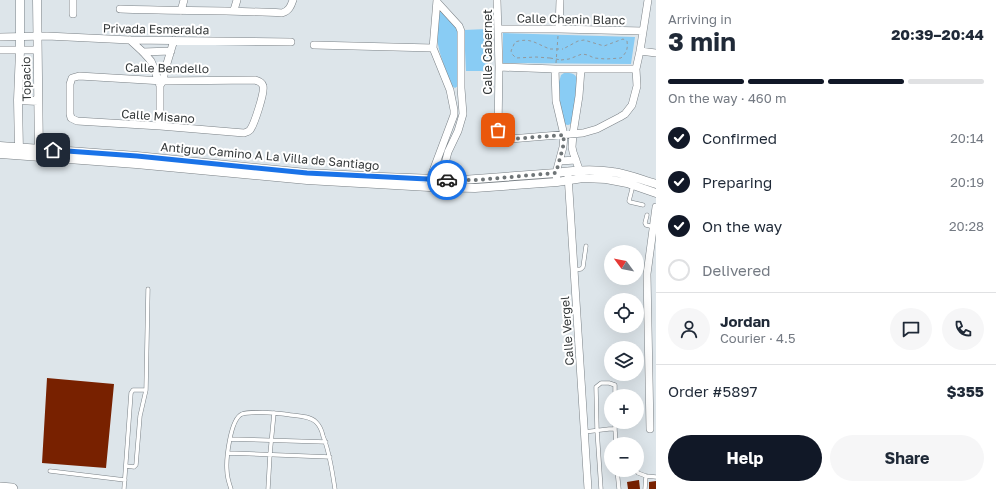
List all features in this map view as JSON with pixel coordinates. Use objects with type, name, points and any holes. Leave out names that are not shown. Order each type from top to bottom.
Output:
[{"type":"highway","points":[[0,488],[12,489]]},
{"type":"street","name":"Topacio","points":[[19,152],[18,100],[20,0]]},
{"type":"street","name":"Topacio","points":[[37,0],[39,153]]},
{"type":"street","points":[[73,0],[73,14]]},
{"type":"street","points":[[181,11],[184,0]]},
{"type":"street","points":[[234,10],[237,0]]},
{"type":"street","points":[[120,9],[181,11],[234,10],[282,13],[286,12],[292,0]]},
{"type":"street","name":"Calle Cabernet","points":[[497,0],[499,133],[505,138],[510,139],[564,135]]},
{"type":"street","points":[[559,29],[560,0]]},
{"type":"street","points":[[564,135],[583,134],[597,129],[625,114],[630,109],[634,101],[637,86],[636,69],[648,0]]},
{"type":"street","points":[[429,183],[454,115],[450,90],[433,48],[437,1]]},
{"type":"street","points":[[437,1],[459,26],[463,114],[448,152],[440,183],[476,188],[569,181],[581,174],[619,181],[656,193]]},
{"type":"street","name":"Calle Chenin Blanc","points":[[498,29],[643,31]]},
{"type":"street","name":"Privada Esmeralda","points":[[0,37],[37,36],[130,40],[291,42]]},
{"type":"street","points":[[130,40],[151,61],[160,82]]},
{"type":"street","points":[[160,126],[160,82],[174,40]]},
{"type":"street","points":[[314,45],[433,48]]},
{"type":"street","points":[[0,50],[37,50]]},
{"type":"street","points":[[142,52],[171,51]]},
{"type":"street","points":[[640,51],[656,53]]},
{"type":"street","points":[[498,67],[636,69]]},
{"type":"street","points":[[555,69],[556,101],[564,135],[562,152],[556,173],[557,182]]},
{"type":"street","points":[[581,69],[579,96],[573,134],[573,152],[581,174]]},
{"type":"street","name":"Calle Bendello","points":[[71,118],[70,84],[72,78],[79,76],[160,82],[256,80],[261,83],[264,89],[252,126],[250,130],[244,133]]},
{"type":"street","points":[[450,90],[461,88]]},
{"type":"street","points":[[18,100],[38,101]]},
{"type":"street","name":"Calle Misano","points":[[71,118],[76,122],[160,126],[244,133]]},
{"type":"street","name":"Antiguo Camino A La Villa de Santiago","points":[[0,146],[19,152],[137,156],[307,173],[429,183],[568,171],[581,174],[594,170],[614,172],[656,184]]},
{"type":"street","points":[[0,154],[19,152]]},
{"type":"street","points":[[562,152],[573,152]]},
{"type":"street","points":[[560,161],[576,160]]},
{"type":"street","name":"Calle Vergel","points":[[568,171],[588,489]]},
{"type":"street","points":[[650,429],[647,274],[655,227],[656,207]]},
{"type":"lane","points":[[633,185],[629,201],[643,205]]},
{"type":"lane","points":[[647,215],[646,225],[655,227]]},
{"type":"lane","points":[[574,270],[581,269],[583,267],[586,246]]},
{"type":"lane","points":[[126,466],[134,467],[136,465],[140,416],[146,390],[148,289]]},
{"type":"lane","points":[[601,489],[596,387],[601,383],[609,383],[615,385],[615,389]]},
{"type":"lane","points":[[124,489],[131,393],[133,390],[146,390]]},
{"type":"lane","points":[[231,489],[227,473],[228,453],[230,440],[237,418],[242,414],[257,413],[274,413],[308,417],[316,422],[320,427],[326,442],[335,489]]},
{"type":"lane","points":[[268,489],[274,413]]},
{"type":"lane","points":[[584,432],[609,429]]},
{"type":"lane","points":[[615,429],[616,437]]},
{"type":"lane","points":[[230,440],[326,442]]},
{"type":"lane","points":[[228,453],[330,457]]},
{"type":"lane","points":[[50,471],[125,480]]},
{"type":"lane","points":[[645,489],[646,476],[656,478]]},
{"type":"lane","points":[[617,477],[618,489]]},
{"type":"path","points":[[555,69],[559,29]]},
{"type":"path","points":[[622,39],[627,41],[628,50],[621,58],[594,58],[582,54],[569,59],[561,60],[536,57],[516,58],[511,51],[515,42],[521,40],[529,40],[550,49],[563,49],[578,40],[584,40],[604,46],[622,39]]},
{"type":"shaded area","points":[[440,9],[443,9],[458,31],[458,86],[455,88],[452,86],[441,58],[437,39]]},
{"type":"shaded area","points":[[487,29],[488,71],[466,71],[464,30]]},
{"type":"shaded area","points":[[503,33],[635,37],[631,64],[503,63]]},
{"type":"shaded area","points":[[564,73],[573,74],[577,79],[572,122],[568,125],[565,124],[560,108],[559,82],[561,75]]},
{"type":"building","points":[[47,378],[114,384],[106,468],[42,463]]},
{"type":"building","points":[[639,480],[640,489],[628,489],[627,482]]},
{"type":"building","points":[[656,481],[656,489],[649,489],[649,482]]},
{"type":"way so far","points":[[447,180],[476,180],[556,173],[563,147],[564,135],[510,139],[501,135],[498,130]]},
{"type":"route","points":[[53,150],[137,156],[307,173],[447,180]]}]
